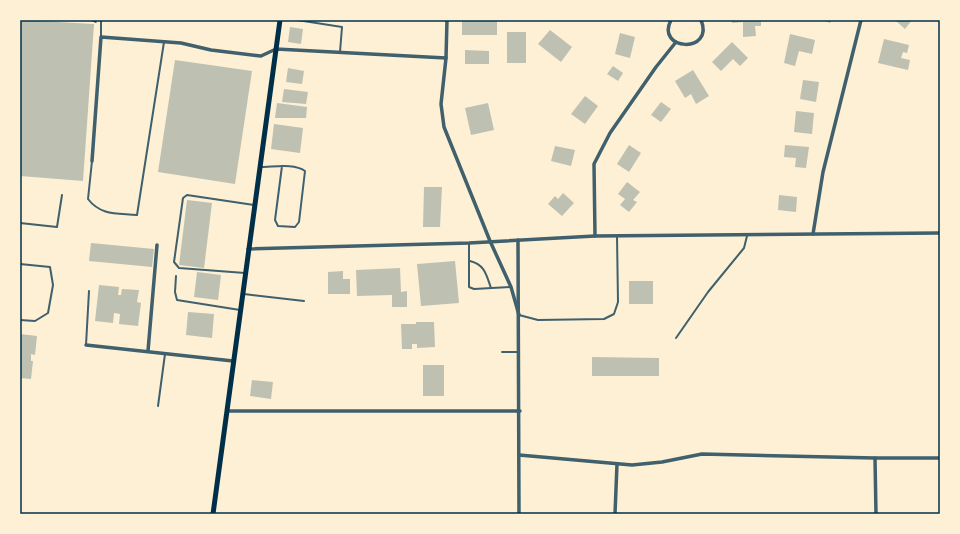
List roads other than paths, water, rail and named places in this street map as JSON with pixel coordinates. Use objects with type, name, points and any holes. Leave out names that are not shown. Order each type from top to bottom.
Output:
[{"type":"main road","points":[[214,514],[233,361],[261,167],[280,20]]},
{"type":"street","points":[[446,20],[446,58],[441,104],[444,127],[490,241],[512,287],[519,315]]},
{"type":"street","points":[[671,20],[669,28],[670,34],[676,42],[687,45],[698,41],[703,30],[701,20]]},
{"type":"street","points":[[813,234],[823,172],[861,20]]},
{"type":"street","points":[[92,161],[101,37],[181,43],[211,50],[261,56],[276,49],[446,58]]},
{"type":"street","points":[[595,236],[594,164],[610,133],[656,67],[676,42]]},
{"type":"street","points":[[248,249],[469,242],[595,236],[940,233]]},
{"type":"street","points":[[518,240],[520,352],[519,514]]},
{"type":"street","points":[[148,351],[157,246]]},
{"type":"street","points":[[86,344],[233,361]]},
{"type":"street","points":[[227,411],[520,411]]},
{"type":"street","points":[[519,455],[632,465],[662,462],[702,454],[940,458]]},
{"type":"street","points":[[875,458],[876,514]]},
{"type":"street","points":[[616,514],[617,464]]},
{"type":"lane","points":[[101,20],[101,37]]},
{"type":"lane","points":[[297,20],[342,27],[340,52]]},
{"type":"lane","points":[[92,161],[88,199],[93,206],[102,212],[138,215],[164,42]]},
{"type":"lane","points":[[261,167],[282,166],[301,168],[305,171],[299,222],[295,227],[278,226],[275,220],[282,166]]},
{"type":"lane","points":[[20,224],[57,227],[62,195]]},
{"type":"lane","points":[[245,273],[179,268],[174,262],[183,198],[187,195],[255,205]]},
{"type":"lane","points":[[676,338],[708,292],[744,248],[747,234]]},
{"type":"lane","points":[[519,315],[538,320],[553,320],[604,319],[614,314],[618,302],[617,236]]},
{"type":"lane","points":[[469,242],[469,287],[474,289],[512,287]]},
{"type":"lane","points":[[470,261],[479,263],[485,271],[491,288]]},
{"type":"lane","points":[[20,264],[50,267],[53,285],[48,313],[35,321],[20,320]]},
{"type":"lane","points":[[176,276],[175,292],[177,300],[241,310]]},
{"type":"lane","points":[[86,344],[89,291]]},
{"type":"lane","points":[[243,294],[304,301]]},
{"type":"lane","points":[[502,352],[520,352]]},
{"type":"lane","points":[[158,406],[165,354]]}]
